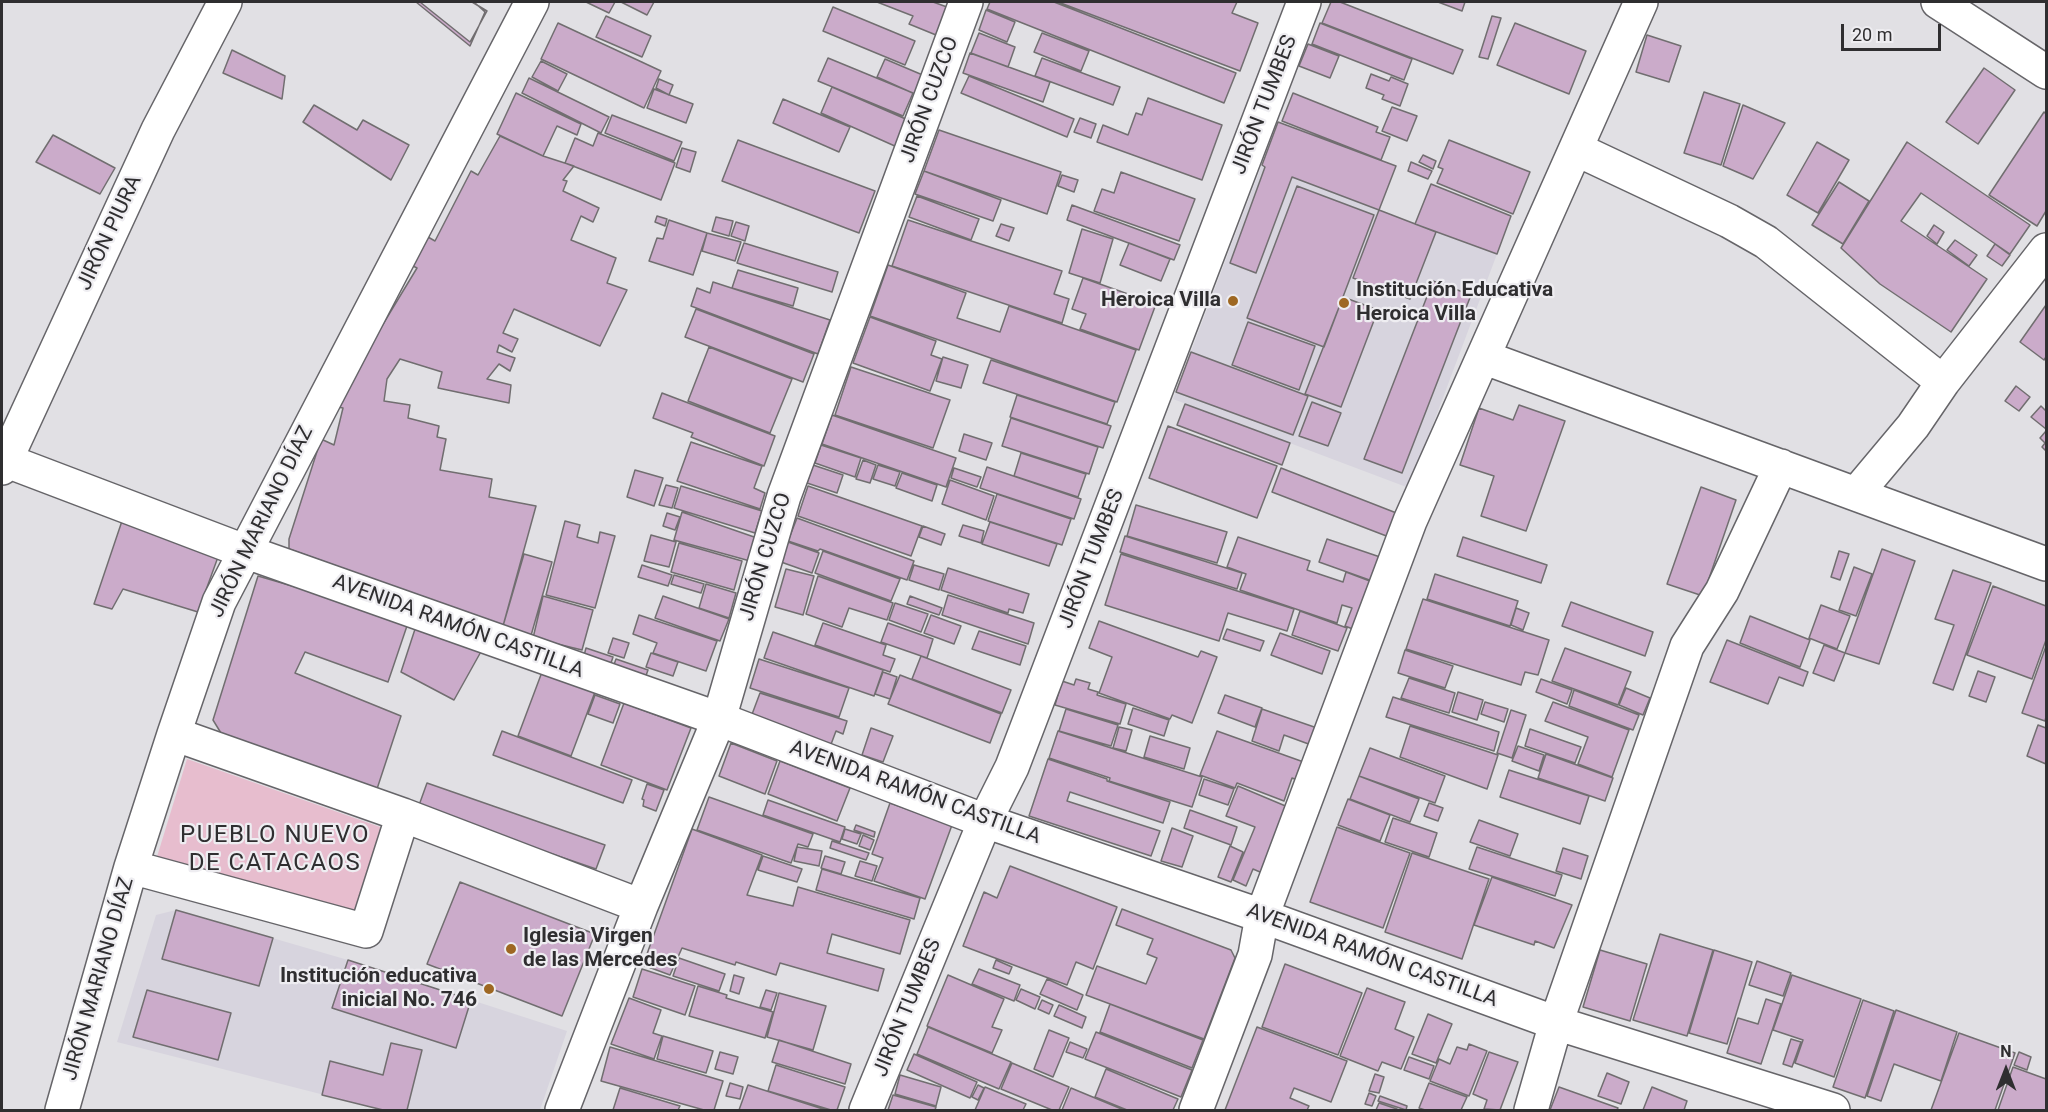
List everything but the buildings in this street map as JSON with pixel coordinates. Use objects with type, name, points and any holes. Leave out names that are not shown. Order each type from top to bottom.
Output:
[{"type":"street","name":"JIRÓN PIURA","points":[[3,462],[158,130],[225,2]]},
{"type":"street","name":"JIRÓN MARIANO DÍAZ","points":[[62,1110],[131,867],[219,602],[532,2]]},
{"type":"street","name":"JIRÓN CUZCO","points":[[562,1110],[641,906],[719,719],[784,496],[966,2]]},
{"type":"street","name":"JIRÓN TUMBES","points":[[866,1110],[985,821],[1012,767],[1304,2]]},
{"type":"street","points":[[1196,1110],[1255,955],[1262,916],[1410,521],[1641,2]]},
{"type":"street","points":[[1938,2],[2046,72]]},
{"type":"street","points":[[1576,149],[1729,221],[1766,242],[1944,382]]},
{"type":"street","points":[[1856,494],[1913,426],[2046,250]]},
{"type":"street","points":[[1483,357],[2046,564]]},
{"type":"street","name":"AVENIDA RAMÓN CASTILLA","points":[[3,462],[244,551],[719,719],[985,821],[1262,916],[1556,1023],[1833,1110]]},
{"type":"street","points":[[1531,1110],[1556,1023],[1688,646],[1722,591],[1781,466]]},
{"type":"street","points":[[174,734],[403,815],[641,906]]},
{"type":"street","points":[[131,867],[366,931],[403,815]]},
{"type":"shaded area","name":"Institución Educativa Heroica Villa","points":[[1278,122],[1396,166],[1379,210],[1497,254],[1409,488],[1173,399]]},
{"type":"shaded area","points":[[187,759],[383,828],[354,917],[156,860]]},
{"type":"shaded area","points":[[176,910],[348,960],[567,1031],[540,1110],[383,1110],[117,1042],[156,915]]},
{"type":"place","name":"Heroica Villa","points":[[1233,301]]},
{"type":"place","name":"Institución Educativa Heroica Villa","points":[[1344,303]]},
{"type":"place","name":"Iglesia Virgen de las Mercedes","points":[[511,949]]},
{"type":"place","name":"Institución educativa inicial No. 746","points":[[489,989]]},
{"type":"district","name":"PUEBLO NUEVO DE CATACAOS","points":[[275,850]]}]
